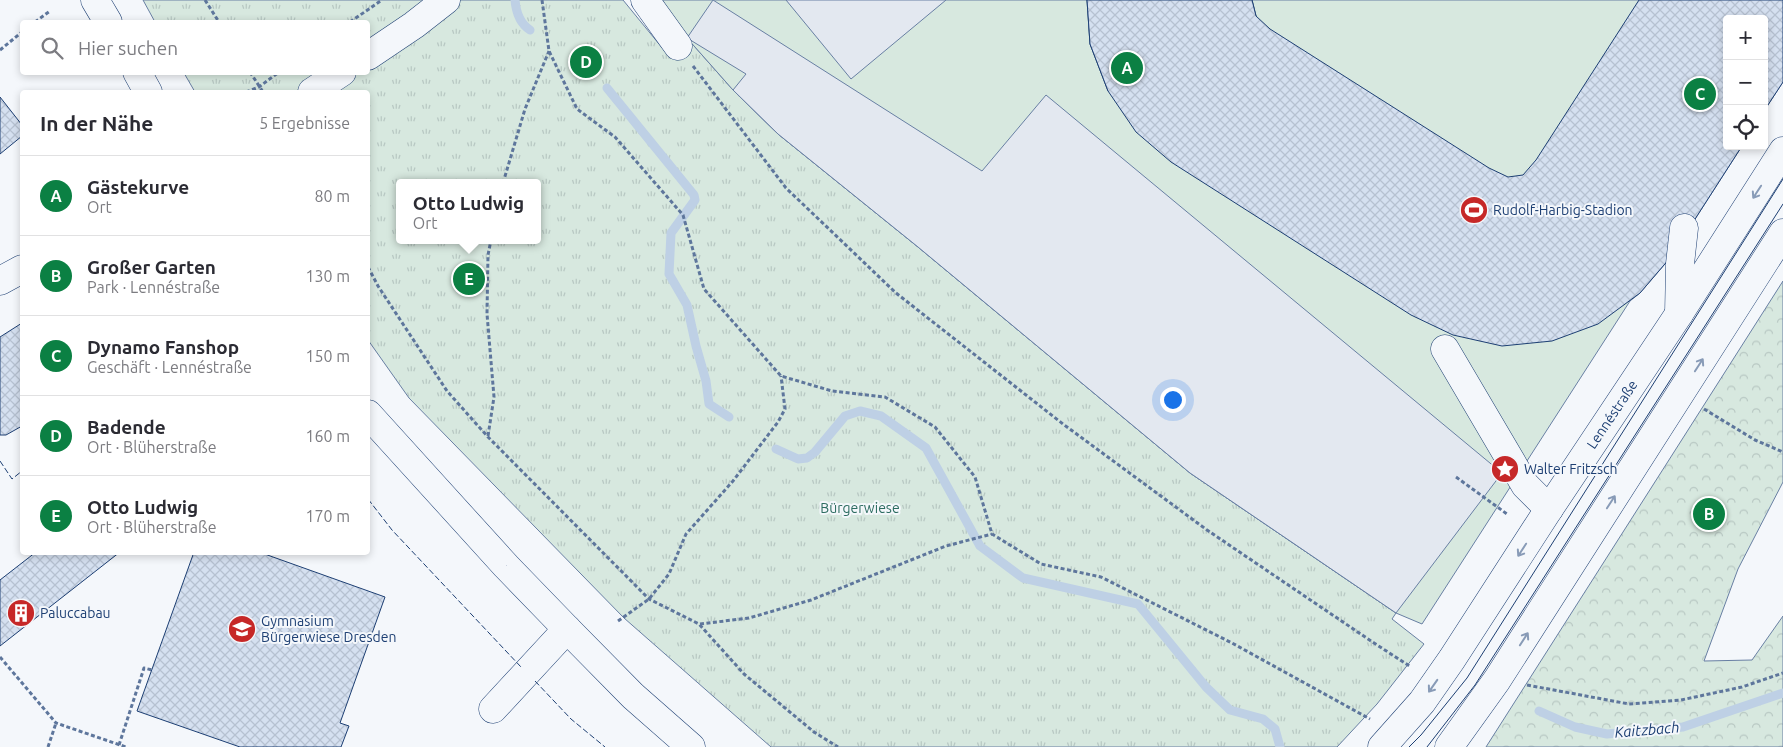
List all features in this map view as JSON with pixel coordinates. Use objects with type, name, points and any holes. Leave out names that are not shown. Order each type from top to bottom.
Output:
[{"type":"main road","points":[[95,0],[107,20]]},
{"type":"main road","points":[[370,55],[414,25],[446,0]]},
{"type":"main road","points":[[645,0],[678,46]]},
{"type":"main road","points":[[139,75],[147,90]]},
{"type":"main road","points":[[315,90],[338,75]]},
{"type":"main road","name":"Lennéstraße","points":[[1382,747],[1422,702],[1467,637],[1549,509],[1679,314],[1783,151]]},
{"type":"main road","points":[[1679,314],[1675,261],[1684,228]]},
{"type":"main road","points":[[1449,747],[1497,680],[1783,233]]},
{"type":"main road","points":[[0,282],[20,270]]},
{"type":"main road","points":[[1445,349],[1525,485],[1549,509]]},
{"type":"main road","points":[[370,416],[567,630],[633,696],[691,747]]},
{"type":"main road","points":[[493,709],[567,630]]},
{"type":"path","points":[[205,0],[218,20]]},
{"type":"path","points":[[353,20],[382,0]]},
{"type":"path","points":[[542,0],[550,51],[577,109],[615,137],[683,215],[704,289],[781,376],[832,391],[885,397],[935,427],[975,477],[992,534],[1041,564],[1101,577],[1232,643],[1370,720]]},
{"type":"path","points":[[38,20],[50,10]]},
{"type":"path","points":[[0,50],[20,34]]},
{"type":"path","points":[[678,46],[786,188],[896,293],[1063,424],[1207,530],[1412,667]]},
{"type":"path","points":[[504,179],[525,109],[550,51]]},
{"type":"path","points":[[252,75],[261,90]]},
{"type":"path","points":[[251,90],[259,87],[275,75]]},
{"type":"path","points":[[488,437],[494,397],[487,314],[488,255],[490,244]]},
{"type":"path","points":[[370,271],[447,392],[488,437],[650,599],[699,624],[744,674],[814,732],[838,747]]},
{"type":"path","points":[[618,621],[650,599],[669,574],[686,534],[734,481],[778,422],[785,409],[781,376]]},
{"type":"path","points":[[1681,393],[1755,440],[1783,452]]},
{"type":"path","points":[[1456,477],[1507,514]]},
{"type":"path","points":[[699,624],[749,618],[811,600],[946,546],[992,534]]},
{"type":"path","points":[[0,657],[56,723],[126,747]]},
{"type":"path","points":[[119,744],[144,668],[152,670]]},
{"type":"path","points":[[1525,684],[1629,704],[1682,700],[1742,687],[1783,673]]},
{"type":"path","points":[[48,747],[56,723]]},
{"type":"green space","name":"Bürgerwiese","points":[[143,0],[623,0],[668,55],[687,38],[733,90],[778,134],[918,247],[1190,473],[1396,613],[1392,619],[1424,644],[1377,704],[1337,747],[771,747],[624,618],[409,398],[370,343],[370,90],[194,90],[185,75],[370,75],[370,20],[154,20]]},
{"type":"green space","points":[[662,0],[1783,0],[1783,82],[1768,105],[1768,15],[1723,15],[1723,150],[1739,150],[1670,258],[1640,293],[1630,301],[1422,624],[1396,613],[1190,473],[918,247],[778,134],[733,90],[687,38]]},
{"type":"green space","points":[[1783,281],[1783,482],[1738,569],[1704,661],[1752,660],[1783,616],[1783,747],[1486,747]]},
{"type":"shaded area","points":[[713,0],[982,171],[1046,95],[1502,473],[1396,613],[1190,473],[918,247],[778,134],[733,90],[746,74],[687,38]]},
{"type":"shaded area","points":[[786,0],[946,0],[851,79]]},
{"type":"building","points":[[1087,0],[1252,0],[1256,16],[1108,91],[1090,44]]},
{"type":"building","name":"Rudolf-Harbig-Stadion","points":[[1087,0],[1252,0],[1256,16],[1270,29],[1489,168],[1508,177],[1523,175],[1536,160],[1639,0],[1783,0],[1783,82],[1768,105],[1768,15],[1723,15],[1723,150],[1739,150],[1670,258],[1640,293],[1598,324],[1552,341],[1502,346],[1453,335],[1411,315],[1171,162],[1136,132],[1108,91],[1090,44]]},
{"type":"building","points":[[0,97],[20,122],[20,138],[0,154]]},
{"type":"building","points":[[20,324],[20,427],[6,435],[0,435],[0,337]]},
{"type":"building","name":"Paluccabau","points":[[32,555],[116,555],[0,646],[0,580]]},
{"type":"building","points":[[193,555],[267,555],[385,597],[340,723],[349,726],[341,747],[240,747],[137,711]]},
{"type":"waterway","points":[[515,0],[519,17],[530,30]]},
{"type":"waterway","points":[[607,88],[694,195],[695,200],[671,233],[669,274],[687,305],[706,381],[709,404],[729,417]]},
{"type":"waterway","points":[[776,449],[798,459],[807,458],[815,452],[845,416],[860,411],[881,416],[926,448],[980,546],[1023,578],[1138,604],[1206,687],[1230,710],[1263,719],[1275,729],[1280,747]]},
{"type":"waterway","name":"Kaitzbach","points":[[1539,711],[1575,727],[1607,734],[1683,727],[1783,693]]},
{"type":"tram line","points":[[1409,747],[1467,678],[1783,179]]},
{"type":"tram line","points":[[1427,747],[1475,685],[1783,204]]},
{"type":"fence","points":[[0,461],[12,479],[20,473]]},
{"type":"fence","points":[[370,502],[392,530],[521,667]]},
{"type":"fence","points":[[535,681],[571,719],[605,747]]},
{"type":"place","name":"Badende","points":[[586,62]]},
{"type":"place","name":"Gästekurve","points":[[1127,68]]},
{"type":"place","name":"Dynamo Fanshop","points":[[1700,94]]},
{"type":"place","name":"Rudolf-Harbig-Stadion","points":[[1474,210]]},
{"type":"place","name":"Otto Ludwig","points":[[469,279]]},
{"type":"place","name":"Walter Fritzsch","points":[[1505,469]]},
{"type":"place","name":"Großer Garten","points":[[1709,514]]},
{"type":"place","name":"Paluccabau","points":[[21,613]]},
{"type":"place","name":"Gymnasium Bürgerwiese Dresden","points":[[242,629]]}]
